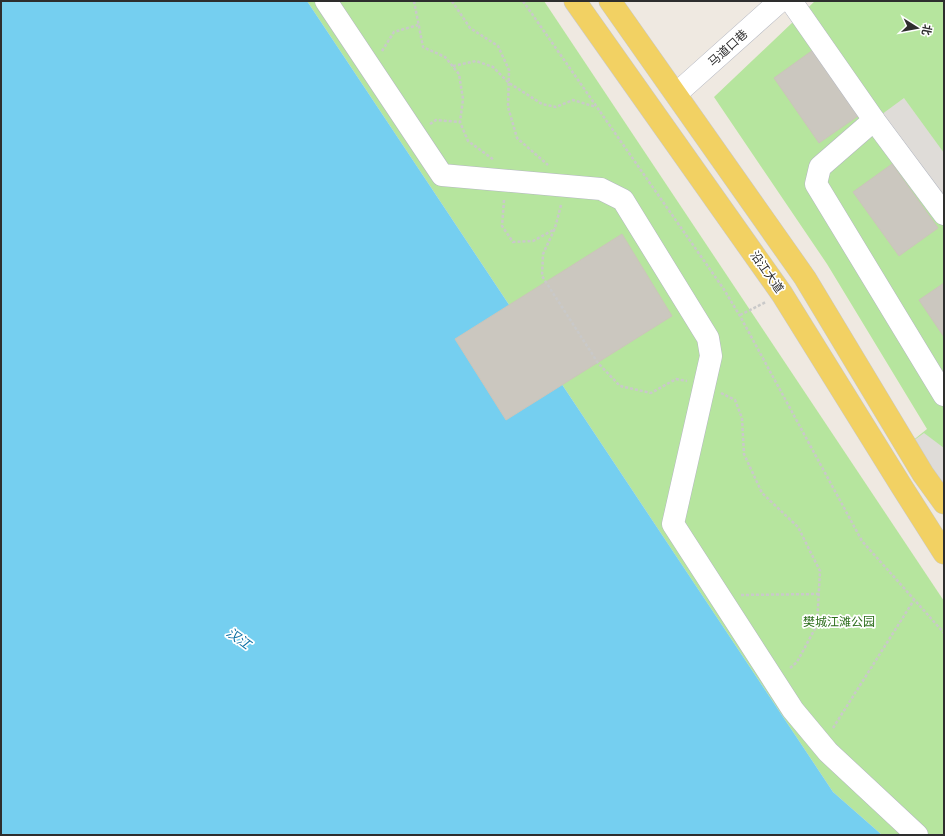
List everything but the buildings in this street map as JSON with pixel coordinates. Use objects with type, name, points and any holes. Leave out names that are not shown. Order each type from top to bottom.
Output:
[{"type":"main road","name":"沿江大道","points":[[575,1],[782,294],[944,553]]},
{"type":"main road","points":[[610,1],[805,278],[923,474],[944,503]]},
{"type":"street","points":[[326,1],[442,175],[601,189],[623,200],[708,338],[711,356],[673,524],[794,710],[828,752],[917,835]]},
{"type":"street","name":"马道口巷","points":[[676,94],[780,1]]},
{"type":"street","points":[[791,1],[874,120],[944,214]]},
{"type":"street","points":[[874,120],[820,167],[816,184],[944,395]]},
{"type":"path","points":[[414,1],[423,47],[445,57],[459,74],[463,99],[460,122],[468,141],[502,166],[508,181],[503,205],[502,226],[513,242],[533,241],[556,228]]},
{"type":"path","points":[[452,1],[470,28],[498,46],[509,70],[508,107],[518,138],[542,159],[568,186]]},
{"type":"path","points":[[523,1],[723,288],[740,316],[862,541],[944,633]]},
{"type":"path","points":[[373,71],[384,46],[394,32],[418,25]]},
{"type":"path","points":[[453,66],[476,61],[493,67],[509,83],[542,104],[556,107],[573,100],[597,107]]},
{"type":"path","points":[[420,141],[426,126],[436,120],[460,122]]},
{"type":"path","points":[[740,316],[782,294]]},
{"type":"path","points":[[719,595],[819,594]]},
{"type":"path","points":[[830,732],[914,600]]},
{"type":"green space","name":"樊城江滩公园","points":[[307,1],[544,1],[944,601],[944,835],[882,835],[833,792]]},
{"type":"green space","points":[[815,1],[944,1],[944,503],[906,446],[927,429],[827,264],[714,97]]},
{"type":"shaded area","points":[[904,98],[944,153],[944,214],[874,120]]},
{"type":"shaded area","points":[[924,433],[944,448],[944,503],[906,446]]},
{"type":"water","name":"汉江","points":[[1,1],[307,1],[833,792],[882,835],[1,835]]}]
